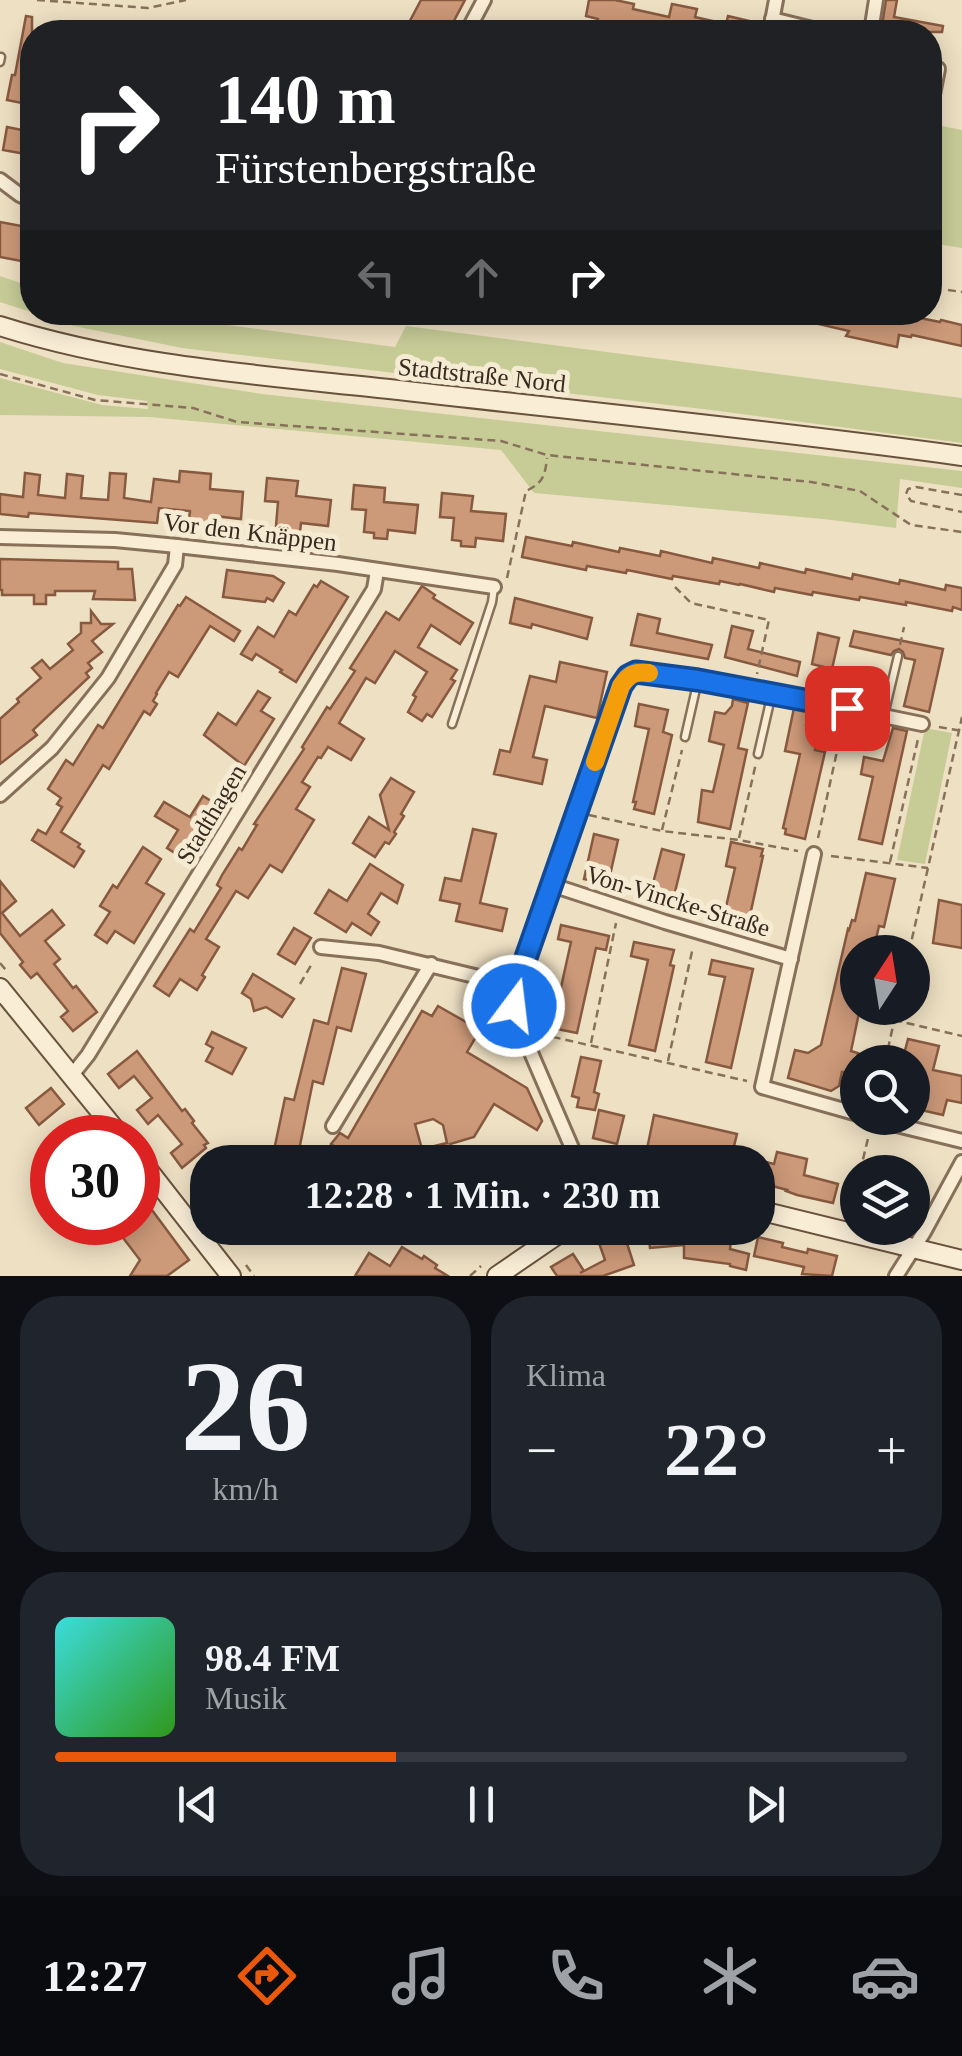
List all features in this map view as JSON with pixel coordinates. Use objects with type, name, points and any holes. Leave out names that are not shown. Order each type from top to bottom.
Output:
[{"type":"main road","name":"Stadtstraße Nord","points":[[0,326],[71,345],[182,366],[962,456]]},
{"type":"main road","points":[[0,988],[104,1115]]},
{"type":"main road","points":[[160,1185],[231,1276]]},
{"type":"main road","points":[[775,1214],[840,1229]]},
{"type":"main road","points":[[497,1276],[542,1245]]},
{"type":"main road","points":[[902,1245],[962,1260]]},
{"type":"street","name":"Vor den Knäppen","points":[[0,537],[176,546],[494,587]]},
{"type":"street","points":[[0,795],[52,748],[108,678],[176,564],[176,546]]},
{"type":"street","name":"Stadthagen","points":[[72,1074],[88,1055],[374,589],[377,570]]},
{"type":"street","points":[[571,1145],[523,1034],[514,1006],[516,986],[621,686],[628,676],[636,672],[698,680],[922,724]]},
{"type":"street","points":[[814,854],[762,1087],[840,1109]]},
{"type":"street","name":"Von-Vincke-Straße","points":[[552,885],[791,960]]},
{"type":"street","points":[[321,947],[379,953],[516,986]]},
{"type":"street","points":[[333,1126],[431,964]]},
{"type":"street","points":[[930,1133],[962,1141]]},
{"type":"street","points":[[898,1273],[962,1162]]},
{"type":"lane","points":[[452,724],[494,587]]},
{"type":"lane","points":[[884,716],[898,656]]},
{"type":"lane","points":[[685,737],[698,680]]},
{"type":"lane","points":[[758,754],[772,693]]},
{"type":"path","points":[[38,0],[148,8],[186,0]]},
{"type":"path","points":[[0,374],[96,400],[193,408],[237,422],[501,441],[547,455],[811,482],[860,491],[911,525],[962,532]]},
{"type":"path","points":[[494,587],[506,580],[526,491],[545,477],[547,455]]},
{"type":"path","points":[[962,495],[916,487],[906,494],[911,501],[962,512]]},
{"type":"path","points":[[674,586],[691,603],[769,620],[754,690]]},
{"type":"path","points":[[898,656],[904,627]]},
{"type":"path","points":[[814,854],[847,708]]},
{"type":"path","points":[[913,935],[962,716]]},
{"type":"path","points":[[890,862],[922,724],[961,731]]},
{"type":"path","points":[[662,831],[685,737]]},
{"type":"path","points":[[739,840],[758,754]]},
{"type":"path","points":[[578,813],[662,831],[928,868]]},
{"type":"path","points":[[590,1045],[620,907]]},
{"type":"path","points":[[667,1062],[696,932]]},
{"type":"path","points":[[300,984],[321,947]]},
{"type":"path","points":[[915,1025],[962,1036]]},
{"type":"path","points":[[523,1034],[536,1033],[667,1062],[762,1087]]},
{"type":"green space","points":[[942,126],[962,130],[962,248],[942,245]]},
{"type":"green space","points":[[0,276],[20,283],[20,308],[0,302]]},
{"type":"green space","points":[[71,325],[227,325],[395,347],[406,326],[962,398],[962,443],[182,348]]},
{"type":"green space","points":[[0,342],[63,363],[262,394],[962,471],[962,488],[900,479],[896,528],[534,493],[501,450],[149,417],[0,415],[0,378],[102,405],[148,409],[147,401],[98,395],[0,369]]},
{"type":"green space","points":[[925,728],[952,733],[925,864],[897,860]]},
{"type":"building","points":[[421,0],[465,0],[454,20],[410,20]]},
{"type":"building","points":[[589,0],[615,0],[634,4],[633,9],[669,17],[672,4],[697,9],[695,17],[708,20],[598,20],[586,16]]},
{"type":"building","points":[[886,0],[897,0],[894,17],[910,20],[883,20]]},
{"type":"building","points":[[20,48],[20,103],[7,100]]},
{"type":"building","points":[[7,127],[20,130],[20,153],[3,150]]},
{"type":"building","points":[[0,222],[20,226],[20,261],[0,257]]},
{"type":"building","points":[[942,320],[962,325],[962,346],[899,335],[897,347],[846,336],[849,331],[823,325],[942,325]]},
{"type":"building","points":[[180,471],[211,474],[210,489],[243,492],[241,519],[214,516],[213,526],[199,525],[200,520],[189,519],[190,511],[159,508],[157,523],[0,514],[0,494],[23,497],[25,473],[40,475],[38,495],[65,498],[67,474],[83,476],[81,498],[108,500],[110,473],[126,474],[124,498],[151,502],[154,479],[179,482]]},
{"type":"building","points":[[267,478],[298,481],[296,496],[331,500],[328,526],[301,523],[300,532],[276,526],[278,502],[265,501]]},
{"type":"building","points":[[354,485],[385,488],[384,502],[418,505],[415,533],[388,530],[387,539],[364,532],[366,510],[352,509]]},
{"type":"building","points":[[442,493],[473,496],[471,511],[506,514],[503,541],[476,538],[475,547],[461,546],[461,541],[452,540],[454,518],[440,517]]},
{"type":"building","points":[[526,537],[619,552],[620,548],[660,556],[661,551],[712,563],[713,558],[759,568],[760,563],[852,579],[853,574],[945,590],[946,585],[962,588],[962,610],[775,588],[774,592],[627,570],[626,573],[587,566],[586,570],[522,557]]},
{"type":"building","points":[[0,559],[118,562],[118,569],[132,569],[135,600],[93,599],[95,591],[55,591],[55,595],[46,595],[46,604],[34,604],[34,595],[2,595]]},
{"type":"building","points":[[227,570],[273,576],[284,583],[273,601],[223,597]]},
{"type":"building","points":[[321,581],[348,597],[296,682],[256,654],[252,660],[241,654],[258,627],[274,637],[289,611],[296,615],[314,585],[317,587]]},
{"type":"building","points":[[422,586],[435,595],[433,598],[473,623],[460,644],[431,625],[418,647],[457,670],[451,679],[455,681],[432,717],[427,714],[422,721],[408,712],[427,672],[395,651],[375,683],[366,678],[339,723],[364,739],[351,760],[328,747],[302,782],[310,787],[296,809],[314,820],[282,872],[270,865],[248,898],[236,891],[206,939],[219,947],[197,990],[180,979],[169,996],[154,986],[221,888],[217,885],[222,875],[239,848],[242,850],[327,707],[330,709],[355,671],[350,668],[386,612],[399,620]]},
{"type":"building","points":[[186,597],[240,631],[234,641],[210,626],[178,677],[169,672],[153,701],[157,704],[150,715],[144,711],[109,769],[103,765],[61,832],[84,851],[74,867],[32,840],[38,830],[46,834],[62,807],[57,804],[61,798],[48,789],[66,760],[73,765],[98,725],[103,728]]},
{"type":"building","points":[[515,598],[592,618],[587,639],[532,624],[531,628],[510,623]]},
{"type":"building","points":[[91,611],[101,624],[113,624],[92,641],[102,652],[88,663],[92,668],[86,673],[89,677],[33,730],[37,735],[0,764],[0,719],[41,678],[32,668],[42,660],[50,669],[73,650],[68,644],[81,633],[81,623],[91,623]]},
{"type":"building","points":[[638,614],[660,619],[657,633],[712,645],[708,659],[631,645]]},
{"type":"building","points":[[732,626],[753,631],[748,649],[800,662],[797,676],[725,657]]},
{"type":"building","points":[[854,631],[943,649],[929,712],[904,706],[915,660],[905,658],[899,649],[891,655],[850,646]]},
{"type":"building","points":[[818,633],[839,638],[832,669],[812,664]]},
{"type":"building","points":[[560,662],[607,672],[597,718],[545,706],[533,757],[547,760],[542,784],[494,774],[500,750],[510,752],[530,676],[556,682]]},
{"type":"building","points":[[258,691],[270,698],[261,711],[274,719],[244,766],[204,735],[218,713],[236,725]]},
{"type":"building","points":[[733,699],[748,703],[738,748],[747,750],[730,829],[698,822],[702,790],[713,792],[724,745],[709,741],[715,712],[725,714]]},
{"type":"building","points":[[639,704],[668,710],[663,732],[672,735],[654,814],[634,809],[633,802],[649,729],[635,726]]},
{"type":"building","points":[[794,708],[809,711],[806,725],[820,728],[815,750],[825,752],[805,839],[785,834],[783,828],[800,754],[785,751]]},
{"type":"building","points":[[893,728],[907,731],[882,844],[859,839],[873,777],[861,774],[864,757],[883,761]]},
{"type":"building","points":[[391,778],[414,792],[401,814],[404,816],[396,834],[375,857],[353,843],[369,817],[389,830],[380,795]]},
{"type":"building","points":[[203,796],[219,806],[186,860],[167,848],[178,830],[155,816],[164,802],[190,817]]},
{"type":"building","points":[[473,829],[496,834],[480,903],[507,909],[502,931],[456,921],[460,904],[440,900],[445,878],[461,881]]},
{"type":"building","points":[[594,834],[618,840],[608,884],[584,879]]},
{"type":"building","points":[[731,842],[763,849],[747,929],[722,924],[735,868],[726,866]]},
{"type":"building","points":[[143,847],[161,859],[146,883],[164,894],[134,943],[115,931],[107,943],[95,935],[110,912],[100,906],[113,885],[117,888]]},
{"type":"building","points":[[662,849],[684,855],[674,896],[651,891]]},
{"type":"building","points":[[370,864],[403,885],[397,903],[381,893],[368,914],[379,922],[371,935],[352,923],[346,932],[315,913],[329,890],[347,901]]},
{"type":"building","points":[[866,873],[895,879],[884,927],[879,926],[877,935],[847,935],[852,920],[855,921]]},
{"type":"building","points":[[0,881],[16,901],[2,913],[20,936],[52,910],[64,925],[45,941],[60,959],[54,964],[97,1012],[73,1031],[61,1017],[68,1011],[37,973],[31,978],[0,933]]},
{"type":"building","points":[[939,900],[962,905],[962,948],[933,943]]},
{"type":"building","points":[[561,925],[609,936],[606,950],[596,948],[577,1033],[552,1028],[571,942],[558,939]]},
{"type":"building","points":[[294,928],[311,938],[295,964],[278,954]]},
{"type":"building","points":[[634,942],[674,950],[655,1051],[629,1045],[648,960],[631,956]]},
{"type":"building","points":[[712,960],[753,969],[731,1068],[706,1062],[725,977],[709,974]]},
{"type":"building","points":[[840,963],[840,1025],[856,1025],[852,1045],[840,1045],[840,1081],[831,1091],[788,1078],[795,1050],[808,1053],[821,1045]]},
{"type":"building","points":[[342,968],[366,974],[351,1031],[337,1027],[323,1084],[313,1081],[300,1145],[275,1145],[285,1098],[294,1100],[314,1020],[328,1024]]},
{"type":"building","points":[[253,974],[294,999],[282,1017],[266,1007],[254,1011],[251,999],[242,993]]},
{"type":"building","points":[[438,1006],[480,1030],[467,1052],[527,1088],[542,1121],[537,1130],[494,1104],[474,1137],[450,1145],[439,1145],[447,1143],[443,1125],[433,1119],[415,1124],[421,1145],[331,1144],[340,1133],[348,1138],[422,1011],[432,1016]]},
{"type":"building","points":[[212,1032],[246,1048],[232,1074],[206,1061],[213,1048],[206,1044]]},
{"type":"building","points":[[908,1039],[939,1046],[933,1070],[962,1076],[962,1103],[947,1100],[943,1115],[930,1112],[930,1045],[906,1045]]},
{"type":"building","points":[[137,1051],[208,1143],[190,1145],[190,1161],[182,1168],[171,1153],[182,1144],[160,1115],[141,1115],[137,1110],[152,1098],[134,1076],[119,1088],[108,1074]]},
{"type":"building","points":[[581,1057],[601,1061],[594,1092],[599,1094],[595,1110],[577,1107],[579,1098],[572,1096]]},
{"type":"building","points":[[51,1088],[64,1104],[51,1115],[31,1115],[26,1108]]},
{"type":"building","points":[[599,1110],[624,1116],[617,1144],[593,1138]]},
{"type":"building","points":[[654,1115],[737,1134],[734,1145],[648,1145]]},
{"type":"building","points":[[777,1152],[807,1159],[804,1175],[838,1184],[833,1203],[775,1187]]},
{"type":"building","points":[[160,1221],[189,1260],[167,1276],[130,1276],[140,1260],[129,1245],[160,1245]]},
{"type":"building","points":[[775,1241],[783,1243],[782,1247],[837,1256],[832,1276],[802,1274],[804,1267],[754,1256],[756,1245],[775,1245]]},
{"type":"building","points":[[600,1245],[628,1245],[634,1265],[603,1276],[557,1276],[551,1267],[573,1254],[584,1271],[605,1260]]},
{"type":"building","points":[[684,1245],[730,1245],[730,1249],[749,1254],[746,1270],[684,1258]]},
{"type":"building","points":[[402,1247],[422,1259],[424,1256],[448,1276],[355,1276],[369,1253],[390,1266]]},
{"type":"slow traffic","points":[[595,762],[621,686],[636,672],[649,673]]},
{"type":"route","points":[[514,1006],[516,986],[621,686],[628,676],[636,672],[698,680],[847,708]]}]
